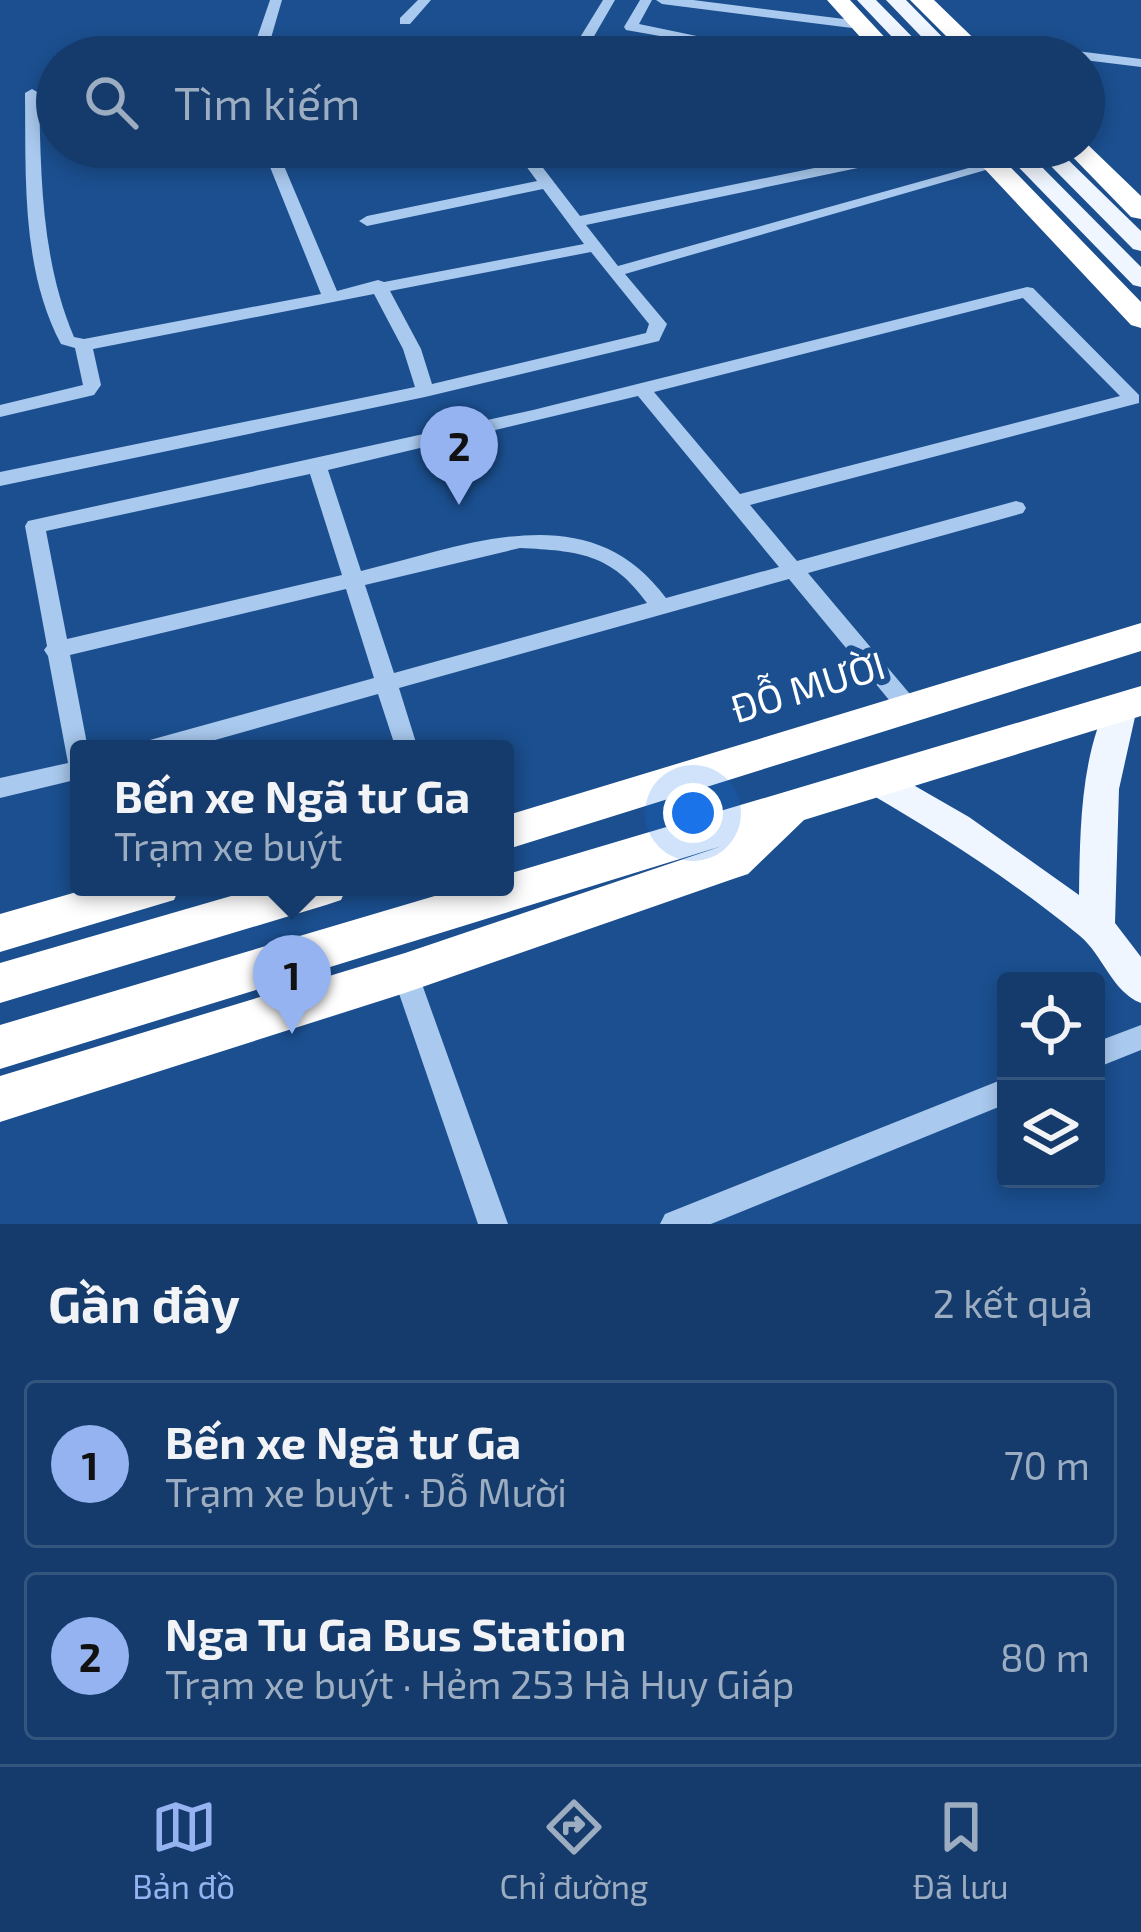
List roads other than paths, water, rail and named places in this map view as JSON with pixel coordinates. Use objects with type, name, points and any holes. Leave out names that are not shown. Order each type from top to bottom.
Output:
[{"type":"highway","points":[[838,0],[871,36]]},
{"type":"highway","points":[[921,0],[952,36]]},
{"type":"highway","points":[[1007,168],[1141,319]]},
{"type":"highway","points":[[1097,168],[1141,211]]},
{"type":"highway","name":"ĐỖ MƯỜI","points":[[514,830],[1141,637]]},
{"type":"highway","points":[[514,881],[877,782],[1131,705]]},
{"type":"highway","points":[[0,1100],[405,974],[733,861],[799,804]]},
{"type":"highway","points":[[0,933],[128,896]]},
{"type":"highway","points":[[0,983],[295,896]]},
{"type":"highway","points":[[0,1048],[455,897],[476,949]]},
{"type":"main road","points":[[866,0],[901,36]]},
{"type":"main road","points":[[895,0],[944,36]]},
{"type":"main road","points":[[1011,168],[1141,280]]},
{"type":"main road","points":[[1064,168],[1141,244]]},
{"type":"main road","points":[[1097,928],[1100,800],[1107,747],[1131,705]]},
{"type":"main road","points":[[877,782],[957,826],[1097,928],[1141,986]]},
{"type":"street","points":[[265,36],[277,0]]},
{"type":"street","points":[[404,21],[425,0]]},
{"type":"street","points":[[588,36],[610,0]]},
{"type":"street","points":[[646,0],[631,27],[682,36]]},
{"type":"street","points":[[662,0],[860,25]]},
{"type":"street","points":[[1105,61],[1141,63]]},
{"type":"street","points":[[32,94],[34,170],[51,307],[67,340],[83,345],[592,247]]},
{"type":"street","points":[[277,168],[330,295]]},
{"type":"street","points":[[0,479],[425,391],[653,337],[658,324],[592,247],[535,168]]},
{"type":"street","points":[[576,222],[837,168]]},
{"type":"street","points":[[614,272],[946,168]]},
{"type":"street","points":[[367,220],[547,183]]},
{"type":"street","points":[[378,285],[412,350],[425,391]]},
{"type":"street","points":[[74,740],[35,526],[318,469],[644,392],[1027,292],[1133,399],[736,502]]},
{"type":"street","points":[[0,411],[88,391],[92,385],[83,345]]},
{"type":"street","points":[[644,392],[907,706]]},
{"type":"street","points":[[318,469],[404,740]]},
{"type":"street","points":[[181,740],[1016,508]]},
{"type":"street","points":[[55,650],[520,542],[593,544],[641,577],[660,605]]},
{"type":"street","points":[[0,788],[70,769]]},
{"type":"street","points":[[405,974],[493,1224]]},
{"type":"street","points":[[1105,1051],[1141,1037]]},
{"type":"street","points":[[675,1224],[997,1095]]},
{"type":"place","name":"Nga Tu Ga Bus Station","points":[[459,505]]},
{"type":"place","name":"Bến xe Ngã tư Ga","points":[[292,1034]]}]
